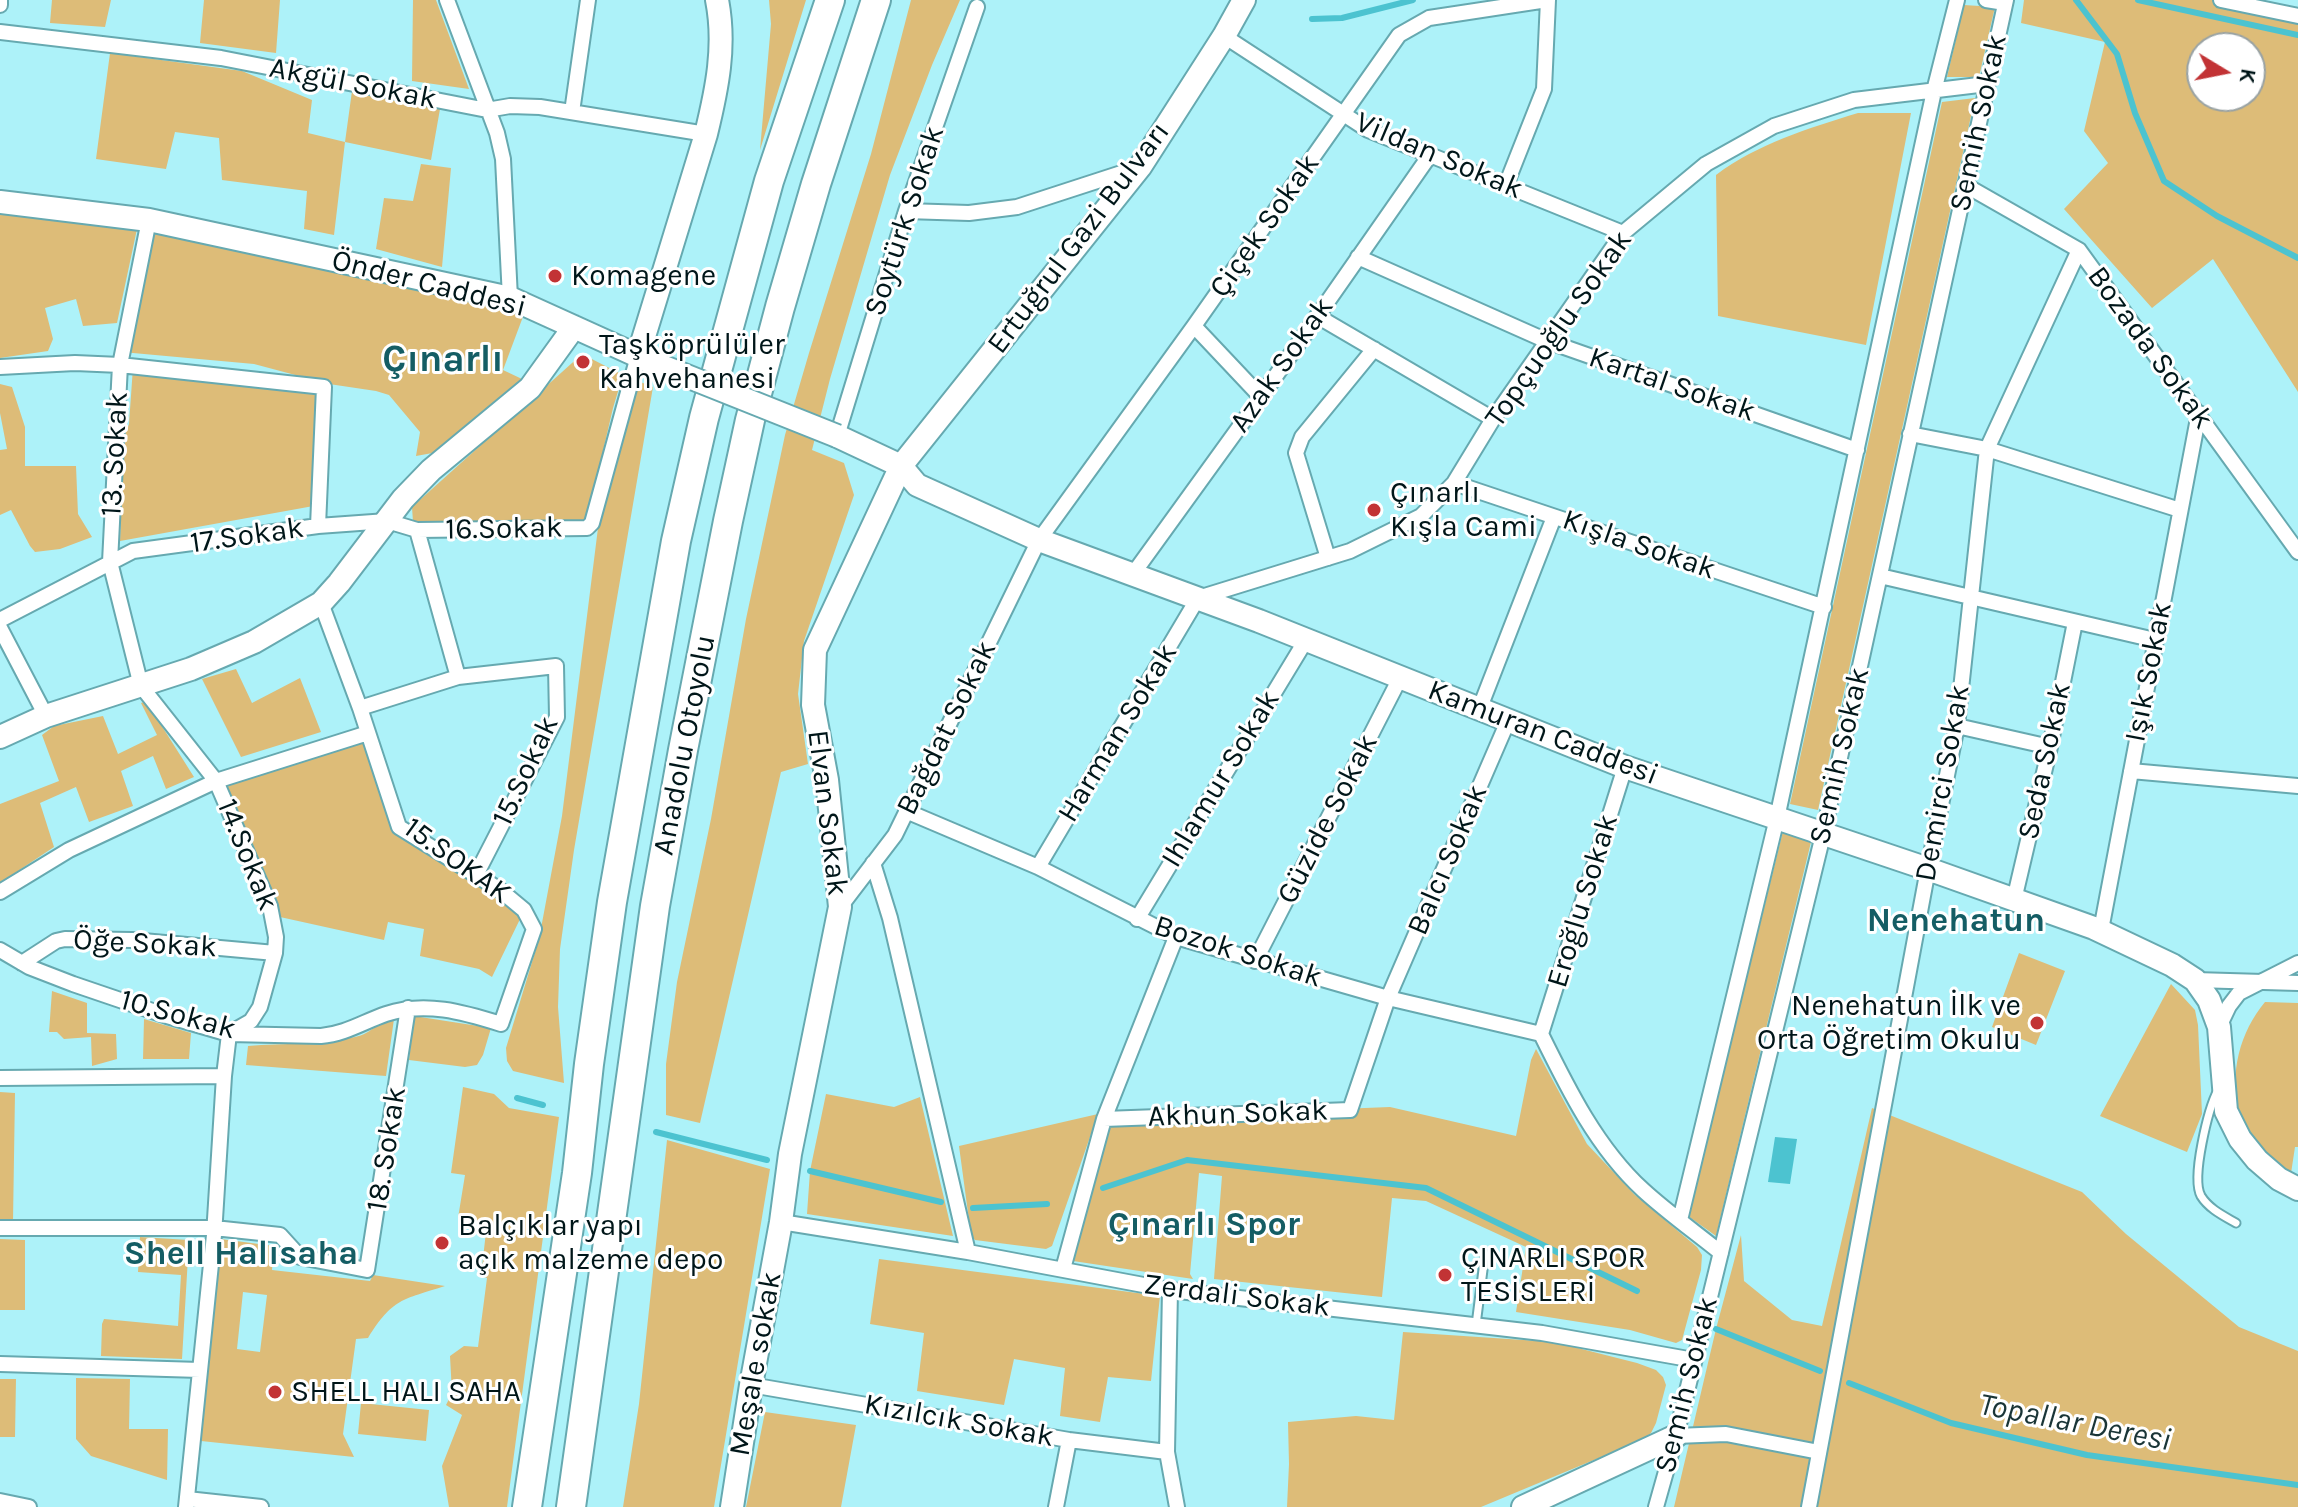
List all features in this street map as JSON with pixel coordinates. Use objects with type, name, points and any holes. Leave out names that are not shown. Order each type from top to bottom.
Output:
[{"type":"highway","name":"Anadolu Otoyolu","points":[[527,1507],[577,1173],[612,902],[676,541],[704,418],[769,181],[830,0]]},
{"type":"highway","name":"Anadolu Otoyolu","points":[[571,1507],[655,906],[704,642],[750,420],[816,184],[876,0]]},
{"type":"highway","points":[[588,1507],[600,1412],[612,1203]]},
{"type":"street","points":[[447,0],[497,133],[503,159],[510,298]]},
{"type":"street","points":[[572,112],[588,0]]},
{"type":"street","points":[[644,359],[706,134],[721,58],[717,0]]},
{"type":"street","name":"Ertuğrul Gazi Bulvarı","points":[[901,466],[1140,167],[1244,0]]},
{"type":"street","points":[[1506,185],[1544,89],[1548,0]]},
{"type":"street","name":"Çiçek Sokak","points":[[1039,540],[1399,35],[1429,18],[1548,0]]},
{"type":"street","name":"Semih Sokak","points":[[1680,1220],[1777,818],[1934,91],[1957,0]]},
{"type":"street","points":[[1987,0],[2005,1]]},
{"type":"street","points":[[2221,0],[2298,16]]},
{"type":"street","name":"Semih Sokak","points":[[1656,1507],[1823,835],[2005,1]]},
{"type":"street","name":"Soytürk Sokak","points":[[837,436],[906,211],[977,7]]},
{"type":"street","name":"Akgül Sokak","points":[[0,32],[221,58],[487,110],[527,106],[706,134]]},
{"type":"street","name":"Vildan Sokak","points":[[1224,36],[1368,130],[1623,233]]},
{"type":"street","name":"Topçuoğlu Sokak","points":[[1198,598],[1350,551],[1421,516],[1454,483],[1493,419],[1623,233],[1706,164],[1774,126],[1854,100],[1987,84]]},
{"type":"street","name":"Azak Sokak","points":[[1133,574],[1430,155]]},
{"type":"street","points":[[906,211],[969,213],[1017,207],[1140,167]]},
{"type":"street","name":"Bozada Sokak","points":[[1965,185],[2079,250],[2298,552]]},
{"type":"street","name":"Önder Caddesi","points":[[0,202],[149,220],[510,298],[644,359],[837,436],[901,466]]},
{"type":"street","name":"13. Sokak","points":[[141,686],[110,562],[120,365],[149,220]]},
{"type":"street","name":"Demirci Sokak","points":[[1809,1507],[1957,726],[1987,449],[2079,250]]},
{"type":"street","name":"Kartal Sokak","points":[[1358,257],[1547,341],[1857,450]]},
{"type":"street","points":[[1317,316],[1493,419]]},
{"type":"street","points":[[1194,326],[1261,397]]},
{"type":"street","points":[[0,737],[46,716],[191,669],[254,642],[321,603],[403,499],[431,470],[530,388],[574,327]]},
{"type":"street","points":[[1328,558],[1296,453],[1302,437],[1374,349]]},
{"type":"street","name":"16.Sokak","points":[[387,521],[417,530],[587,528],[592,523],[644,359]]},
{"type":"street","points":[[0,367],[75,363],[120,365],[324,387],[318,526]]},
{"type":"street","name":"Işık Sokak","points":[[2101,930],[2199,413]]},
{"type":"street","points":[[1910,434],[1987,449],[2180,510]]},
{"type":"street","name":"Kamuran Caddesi","points":[[901,466],[917,485],[1039,540],[1198,598],[1625,767],[2101,930],[2172,965],[2195,980],[2209,1000],[2219,1027],[2226,1111],[2240,1139],[2268,1170],[2298,1189]]},
{"type":"street","name":"Elvan Sokak","points":[[781,1222],[790,1154],[840,907],[827,780],[813,705],[815,650],[901,466]]},
{"type":"street","name":"Kışla Sokak","points":[[1454,483],[1824,607]]},
{"type":"street","points":[[1479,710],[1554,517]]},
{"type":"street","name":"17.Sokak","points":[[0,620],[133,551],[318,526],[387,521]]},
{"type":"street","points":[[417,530],[458,677]]},
{"type":"street","name":"Bağdat Sokak","points":[[840,907],[895,835],[1039,540]]},
{"type":"street","points":[[1880,576],[2155,640]]},
{"type":"street","name":"Harman Sokak","points":[[1038,867],[1198,598]]},
{"type":"street","name":"15.SOKAK","points":[[321,603],[399,827],[476,875],[524,910],[534,929],[501,1024]]},
{"type":"street","name":"Seda Sokak","points":[[2014,900],[2075,622]]},
{"type":"street","points":[[0,628],[46,716]]},
{"type":"street","name":"Ihlamur Sokak","points":[[1137,919],[1306,640]]},
{"type":"street","name":"15.Sokak","points":[[360,708],[458,677],[556,666],[557,717],[476,875]]},
{"type":"street","name":"Güzide Sokak","points":[[1255,961],[1400,678]]},
{"type":"street","name":"14.Sokak","points":[[141,686],[216,781],[270,906],[276,937],[275,953],[260,1007],[251,1021],[229,1034]]},
{"type":"street","name":"Balcı Sokak","points":[[1388,998],[1508,721]]},
{"type":"street","points":[[1957,726],[2050,747]]},
{"type":"street","points":[[0,892],[69,850],[216,781],[368,733]]},
{"type":"street","name":"Eroğlu Sokak","points":[[1541,1034],[1625,767]]},
{"type":"street","points":[[2131,771],[2298,786]]},
{"type":"street","name":"Bozok Sokak","points":[[906,811],[1038,867],[1176,937],[1388,998],[1541,1034]]},
{"type":"street","points":[[873,863],[890,918],[968,1252]]},
{"type":"street","name":"Akhun Sokak","points":[[1063,1269],[1104,1119],[1176,937]]},
{"type":"street","name":"Öğe Sokak","points":[[22,963],[56,941],[65,939],[132,940],[275,953]]},
{"type":"street","name":"10.Sokak","points":[[0,950],[22,963],[100,993],[229,1034],[336,1035],[384,1014],[408,1008],[433,1007],[501,1024]]},
{"type":"street","points":[[2219,1027],[2239,993],[2298,963]]},
{"type":"street","name":"Kamuran Caddesi","points":[[2195,980],[2298,983]]},
{"type":"street","name":"Akhun Sokak","points":[[1104,1119],[1350,1110],[1388,998]]},
{"type":"street","name":"18. Sokak","points":[[214,1228],[280,1235],[300,1257],[367,1270],[408,1008]]},
{"type":"street","points":[[229,1034],[187,1503],[261,1507]]},
{"type":"street","points":[[1541,1034],[1600,1141],[1641,1188],[1721,1253]]},
{"type":"street","points":[[0,1078],[224,1076]]},
{"type":"street","name":"Zerdali Sokak","points":[[781,1222],[968,1252],[1170,1290],[1542,1333],[1694,1360]]},
{"type":"street","name":"Meşale sokak","points":[[732,1507],[781,1222]]},
{"type":"street","points":[[0,1228],[214,1228]]},
{"type":"street","points":[[1170,1290],[1167,1452],[1177,1507]]},
{"type":"street","points":[[0,1364],[200,1370]]},
{"type":"street","name":"Kızılcık Sokak","points":[[751,1385],[1069,1440],[1167,1452]]},
{"type":"street","points":[[1523,1507],[1676,1436],[1726,1434],[1819,1452]]},
{"type":"street","points":[[1056,1507],[1069,1440]]},
{"type":"street","points":[[0,1501],[29,1507]]},
{"type":"lane","points":[[2222,1081],[2213,1099],[2197,1179],[2200,1194],[2210,1207],[2236,1223]]},
{"type":"lane","points":[[1476,1325],[1485,1254]]},
{"type":"shaded area","points":[[52,0],[111,0],[105,27],[50,23]]},
{"type":"shaded area","points":[[204,0],[280,0],[276,53],[200,43]]},
{"type":"shaded area","points":[[413,0],[436,0],[469,89],[412,81]]},
{"type":"shaded area","points":[[769,0],[806,0],[760,150],[771,24]]},
{"type":"shaded area","points":[[911,0],[960,0],[890,175],[812,450],[844,463],[854,495],[804,641],[798,694],[808,764],[781,772],[700,1123],[666,1115],[666,1064],[677,982],[711,819],[746,619],[785,435],[871,154]]},
{"type":"shaded area","points":[[2024,0],[2221,0],[2298,16],[2298,392],[2213,259],[2152,308],[2064,209],[2108,163],[2084,131],[2105,42],[2021,23]]},
{"type":"shaded area","points":[[1964,5],[1995,7],[1979,77],[1947,77]]},
{"type":"shaded area","points":[[110,53],[242,71],[312,100],[308,133],[345,142],[334,235],[304,229],[307,191],[222,180],[219,138],[175,132],[166,169],[96,159]]},
{"type":"shaded area","points":[[352,91],[440,109],[431,160],[345,142]]},
{"type":"shaded area","points":[[1975,98],[1818,810],[1790,804],[1942,102]]},
{"type":"shaded area","points":[[1858,113],[1911,113],[1866,345],[1718,316],[1716,175],[1766,146]]},
{"type":"shaded area","points":[[421,164],[451,168],[442,267],[376,249],[384,198],[413,201]]},
{"type":"shaded area","points":[[0,211],[137,229],[117,323],[83,326],[76,299],[45,308],[53,339],[48,351],[0,358]]},
{"type":"shaded area","points":[[149,220],[527,306],[503,370],[522,379],[438,452],[416,456],[420,432],[389,395],[329,384],[254,364],[122,352]]},
{"type":"shaded area","points":[[582,354],[623,375],[588,516],[580,524],[503,520],[413,522],[412,507]]},
{"type":"shaded area","points":[[133,367],[324,387],[319,505],[120,541],[124,437],[129,424]]},
{"type":"shaded area","points":[[638,381],[653,387],[560,949],[558,1007],[564,1083],[513,1071],[507,1061],[506,1048],[539,939],[562,816],[598,528]]},
{"type":"shaded area","points":[[0,384],[12,387],[25,427],[25,466],[76,466],[78,514],[92,537],[60,549],[35,552],[11,510],[0,515],[0,450],[7,449],[0,413]]},
{"type":"shaded area","points":[[236,669],[252,703],[300,678],[321,732],[241,757],[202,679]]},
{"type":"shaded area","points":[[146,701],[194,777],[166,789],[153,756],[121,771],[133,806],[89,822],[76,787],[40,803],[54,847],[0,883],[0,804],[59,781],[42,735],[54,726],[103,716],[118,754],[157,735],[141,703]]},
{"type":"shaded area","points":[[362,741],[392,830],[462,874],[521,917],[492,977],[479,969],[420,956],[424,929],[388,922],[384,940],[280,917],[265,874],[225,785]]},
{"type":"shaded area","points":[[1783,831],[1811,842],[1716,1236],[1688,1216]]},
{"type":"shaded area","points":[[2019,953],[2065,971],[2036,1045],[1992,1027]]},
{"type":"shaded area","points":[[2171,984],[2195,1010],[2198,1025],[2202,1114],[2187,1152],[2100,1116]]},
{"type":"shaded area","points":[[52,991],[87,1003],[87,1033],[116,1034],[117,1059],[92,1066],[91,1037],[64,1039],[57,1032],[49,1032]]},
{"type":"shaded area","points":[[2265,1002],[2298,1003],[2298,1147],[2295,1147],[2290,1180],[2248,1135],[2236,1097],[2236,1068],[2243,1040]]},
{"type":"shaded area","points":[[414,1016],[491,1028],[477,1065],[465,1067],[409,1060]]},
{"type":"shaded area","points":[[144,1019],[191,1033],[189,1059],[143,1059]]},
{"type":"shaded area","points":[[394,1019],[386,1076],[246,1065],[248,1046],[342,1040],[361,1035]]},
{"type":"shaded area","points":[[1536,1049],[1587,1144],[1635,1195],[1697,1247],[1702,1255],[1701,1270],[1682,1340],[1676,1343],[1630,1330],[1516,1312],[1526,1247],[1426,1201],[1392,1198],[1382,1297],[1214,1279],[1222,1176],[1199,1173],[1190,1274],[1193,1279],[1073,1261],[1112,1118],[1390,1107],[1516,1136],[1531,1060]]},
{"type":"shaded area","points":[[463,1087],[494,1094],[509,1108],[559,1117],[507,1507],[449,1507],[442,1466],[462,1415],[446,1405],[452,1393],[450,1356],[464,1346],[478,1347],[487,1278],[481,1276],[487,1223],[458,1218],[465,1175],[451,1173]]},
{"type":"shaded area","points":[[0,1092],[15,1093],[13,1221],[0,1220]]},
{"type":"shaded area","points":[[826,1094],[894,1107],[920,1097],[953,1236],[807,1214],[810,1171]]},
{"type":"shaded area","points":[[1872,1108],[2082,1192],[2126,1234],[2239,1327],[2298,1351],[2298,1507],[1674,1507],[1741,1235],[1744,1281],[1792,1320],[1822,1326]]},
{"type":"shaded area","points":[[1098,1114],[1052,1246],[1046,1249],[975,1240],[971,1235],[959,1146]]},
{"type":"shaded area","points":[[667,1140],[770,1169],[714,1507],[623,1507],[639,1404]]},
{"type":"shaded area","points":[[140,1237],[189,1240],[182,1359],[101,1356],[104,1319],[178,1326],[181,1275],[138,1272]]},
{"type":"shaded area","points":[[0,1239],[25,1240],[25,1310],[0,1310]]},
{"type":"shaded area","points":[[221,1239],[274,1246],[272,1270],[370,1281],[373,1275],[445,1286],[400,1302],[385,1315],[368,1338],[356,1339],[343,1434],[354,1457],[201,1441]],"holes":[[[243,1292],[267,1295],[260,1352],[237,1349]]]},
{"type":"shaded area","points":[[879,1259],[1160,1296],[1151,1381],[1108,1377],[1100,1422],[1060,1416],[1065,1368],[1014,1359],[1004,1405],[917,1391],[924,1333],[870,1324]]},
{"type":"shaded area","points":[[1403,1332],[1554,1342],[1637,1363],[1656,1370],[1666,1385],[1656,1423],[1651,1433],[1642,1440],[1481,1507],[1287,1507],[1288,1422],[1356,1416],[1394,1420]]},
{"type":"shaded area","points":[[76,1378],[130,1379],[129,1429],[168,1429],[167,1480],[91,1456],[76,1439]]},
{"type":"shaded area","points":[[0,1379],[16,1379],[15,1437],[0,1437]]},
{"type":"shaded area","points":[[361,1403],[429,1410],[426,1441],[358,1434]]},
{"type":"shaded area","points":[[765,1412],[856,1425],[841,1507],[746,1507]]},
{"type":"water","points":[[1775,1137],[1797,1139],[1790,1184],[1768,1182]]},
{"type":"waterway","points":[[1312,19],[1342,18],[1413,0]]},
{"type":"waterway","points":[[2076,0],[2117,54],[2135,113],[2164,181],[2217,216],[2298,258]]},
{"type":"waterway","points":[[2138,0],[2298,35]]},
{"type":"waterway","points":[[517,1098],[543,1105]]},
{"type":"waterway","points":[[656,1132],[767,1160]]},
{"type":"waterway","points":[[1103,1188],[1187,1160],[1426,1188],[1637,1291]]},
{"type":"waterway","points":[[810,1171],[941,1202]]},
{"type":"waterway","points":[[973,1208],[1047,1204]]},
{"type":"waterway","name":"Topallar Deresi","points":[[1716,1329],[1820,1371]]},
{"type":"waterway","name":"Topallar Deresi","points":[[1849,1383],[1951,1423],[2087,1455],[2298,1485]]},
{"type":"place","name":"Komagene","points":[[555,276]]},
{"type":"place","name":"Taşköprülüler Kahvehanesi","points":[[583,362]]},
{"type":"place","name":"Çınarlı Kışla Cami","points":[[1374,510]]},
{"type":"place","name":"Nenehatun İlk ve Orta Öğretim Okulu","points":[[2037,1023]]},
{"type":"place","name":"Balçıklar yapı açık malzeme depo","points":[[442,1243]]},
{"type":"place","name":"ÇINARLI SPOR TESİSLERİ","points":[[1445,1275]]},
{"type":"place","name":"SHELL HALI SAHA","points":[[275,1392]]},
{"type":"district","name":"Çınarlı","points":[[443,360]]},
{"type":"district","name":"Nenehatun","points":[[1956,921]]},
{"type":"district","name":"Çınarlı Spor","points":[[1204,1225]]},
{"type":"district","name":"Shell Halısaha","points":[[241,1254]]}]
